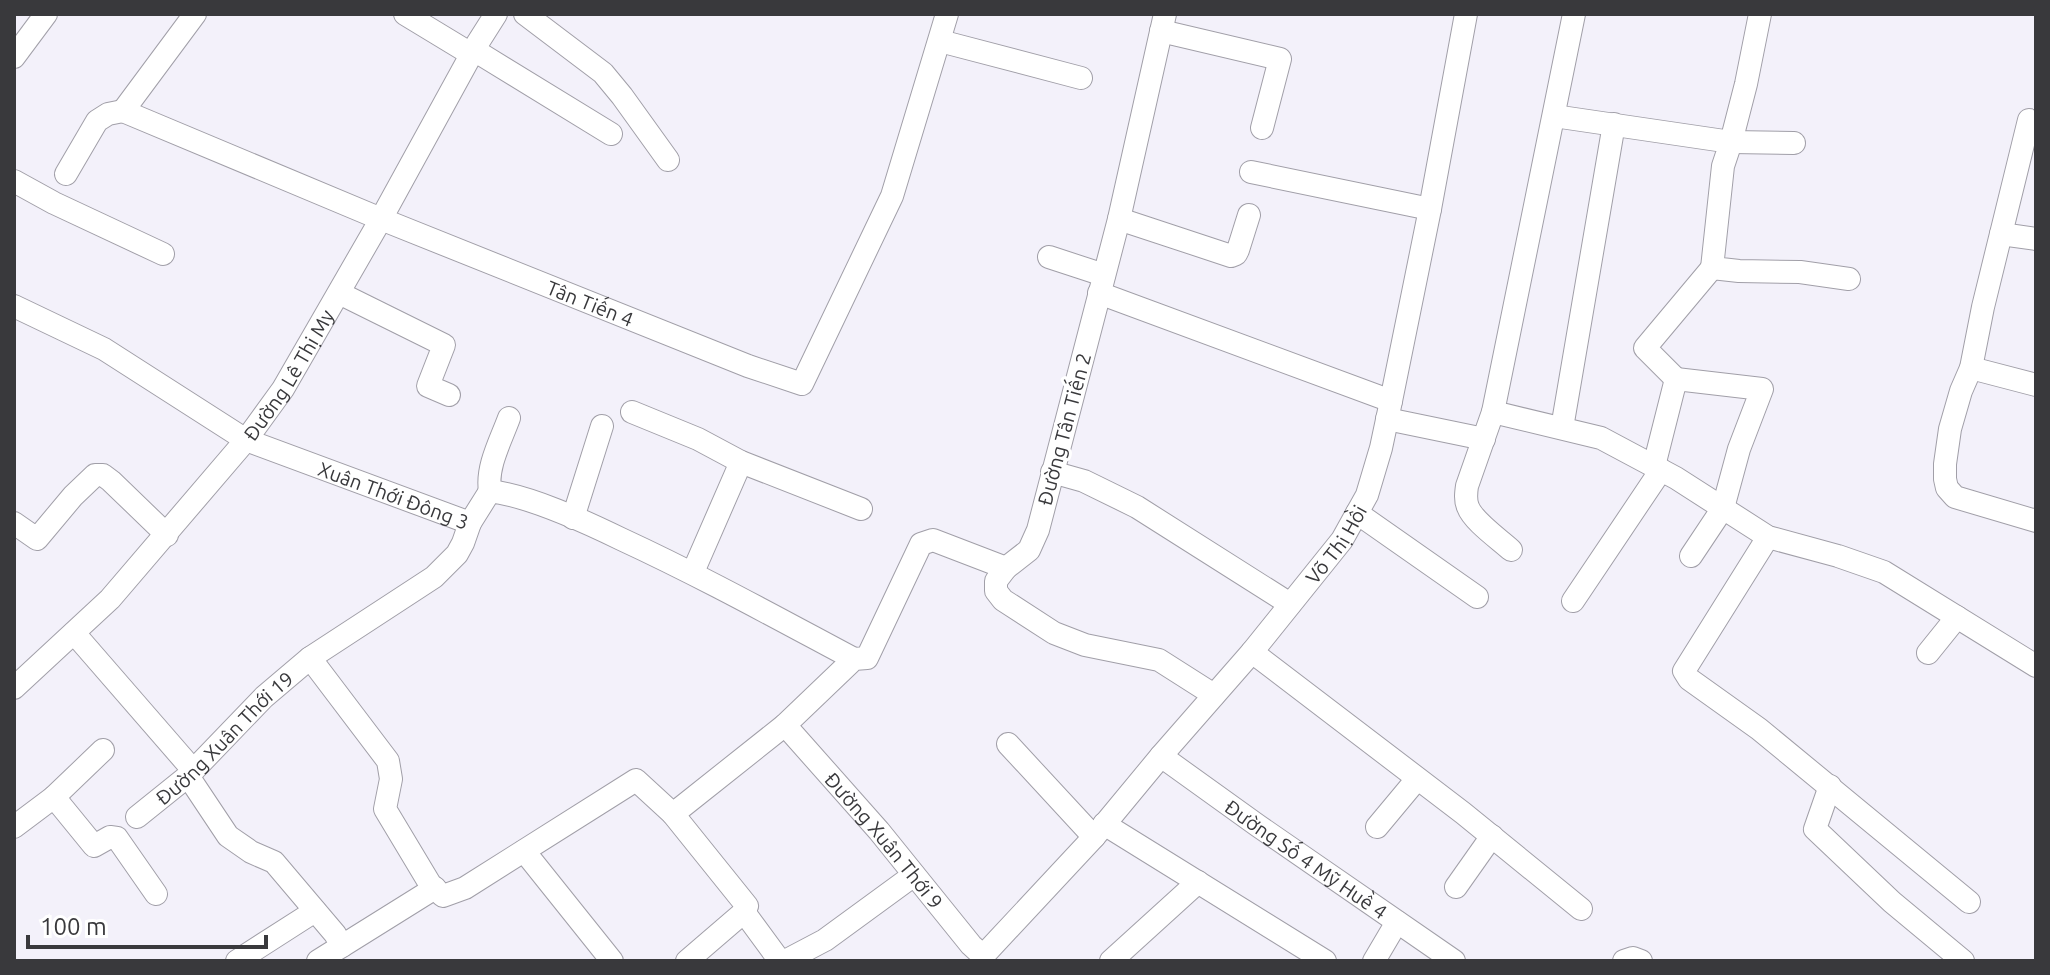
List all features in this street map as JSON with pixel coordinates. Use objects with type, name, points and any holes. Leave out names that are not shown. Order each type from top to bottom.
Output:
[{"type":"street","points":[[14,57],[46,14]]},
{"type":"street","points":[[66,174],[97,121],[108,114],[123,111],[195,14]]},
{"type":"street","points":[[405,14],[611,134]]},
{"type":"street","name":"Đường Lê Thị My","points":[[14,688],[110,599],[246,440],[283,389],[496,14]]},
{"type":"street","points":[[525,14],[603,73],[668,160]]},
{"type":"street","name":"Tân Tiến 4","points":[[123,111],[381,219],[748,366],[802,384],[892,196],[947,14]]},
{"type":"street","name":"Võ Thị Hồi","points":[[984,958],[1099,831],[1252,652],[1342,540],[1367,495],[1389,410],[1466,14]]},
{"type":"street","points":[[1511,550],[1474,516],[1468,507],[1467,486],[1493,412],[1574,14]]},
{"type":"street","points":[[1691,556],[1723,508],[1739,449],[1762,389],[1676,379],[1645,348],[1712,268],[1723,166],[1746,84],[1760,14]]},
{"type":"street","points":[[1163,23],[1280,59],[1262,128]]},
{"type":"street","name":"Đường Tân Tiến 2","points":[[1006,568],[1029,550],[1038,530],[1119,219],[1163,23]]},
{"type":"street","points":[[940,41],[1081,78]]},
{"type":"street","points":[[1554,116],[1731,142],[1794,143]]},
{"type":"street","points":[[2029,120],[1971,368],[1950,429],[1945,464],[1947,488],[1955,497],[2036,521]]},
{"type":"street","points":[[1562,428],[1614,124]]},
{"type":"street","points":[[1251,172],[1430,209]]},
{"type":"street","points":[[14,181],[163,254]]},
{"type":"street","points":[[1119,219],[1231,256],[1238,250],[1249,215]]},
{"type":"street","points":[[2001,234],[2036,239]]},
{"type":"street","points":[[1049,257],[1102,284],[1389,410],[1484,439]]},
{"type":"street","points":[[1712,268],[1800,272],[1849,279]]},
{"type":"street","points":[[339,293],[444,345],[428,386],[449,395]]},
{"type":"street","name":"Xuân Thới Đông 3","points":[[14,306],[104,349],[246,440],[470,523],[490,491],[524,499],[693,572],[854,659]]},
{"type":"street","points":[[1971,368],[2036,385]]},
{"type":"street","points":[[1573,601],[1658,468],[1676,379]]},
{"type":"street","points":[[632,412],[698,439],[741,462],[861,509]]},
{"type":"street","points":[[1493,412],[1601,438],[1658,468],[1768,537],[1884,572],[2036,666]]},
{"type":"street","points":[[490,491],[490,471],[509,418]]},
{"type":"street","points":[[573,518],[602,426]]},
{"type":"street","points":[[693,572],[741,462]]},
{"type":"street","points":[[1052,472],[1084,481],[1137,507],[1290,604]]},
{"type":"street","points":[[14,523],[37,539],[84,485],[95,475],[103,475],[167,535]]},
{"type":"street","points":[[1357,513],[1477,597]]},
{"type":"street","name":"Đường Xuân Thới 19","points":[[137,817],[190,773],[264,697],[310,658],[434,577],[457,554],[470,523]]},
{"type":"street","points":[[1768,537],[1684,671],[1689,679],[1759,729],[1969,902]]},
{"type":"street","points":[[673,814],[785,725],[854,659],[867,658],[921,544],[933,540],[1006,568],[996,581],[996,591],[1003,600],[1054,633],[1085,645],[1159,660],[1214,695]]},
{"type":"street","points":[[1928,653],[1957,617]]},
{"type":"street","points":[[74,633],[190,773],[228,836],[251,852],[274,862],[342,946]]},
{"type":"street","points":[[1252,652],[1492,836],[1581,909]]},
{"type":"street","points":[[310,658],[388,761],[391,779],[385,809],[430,884],[443,896],[465,888],[636,780],[673,814],[746,903],[744,912],[687,961]]},
{"type":"street","name":"Đường Xuân Thới 9","points":[[785,725],[879,831],[984,958]]},
{"type":"street","points":[[1008,744],[1099,831],[1198,882],[1325,961]]},
{"type":"street","points":[[14,827],[54,797],[103,750]]},
{"type":"street","name":"Đường Số 4 Mỹ Huề 4","points":[[1161,756],[1454,961]]},
{"type":"street","points":[[1377,827],[1417,779]]},
{"type":"street","points":[[1830,786],[1815,829],[1892,902],[1963,961]]},
{"type":"street","points":[[54,797],[94,846],[110,837],[117,838],[156,894]]},
{"type":"street","points":[[1456,887],[1492,836]]},
{"type":"street","points":[[524,851],[612,961]]},
{"type":"street","points":[[744,912],[777,957],[787,960],[825,940],[914,875]]},
{"type":"street","points":[[1111,961],[1198,882]]},
{"type":"street","points":[[318,961],[435,888]]},
{"type":"street","points":[[237,961],[315,911]]},
{"type":"street","points":[[1374,961],[1397,922]]},
{"type":"street","points":[[1624,961],[1633,958],[1641,961]]}]
